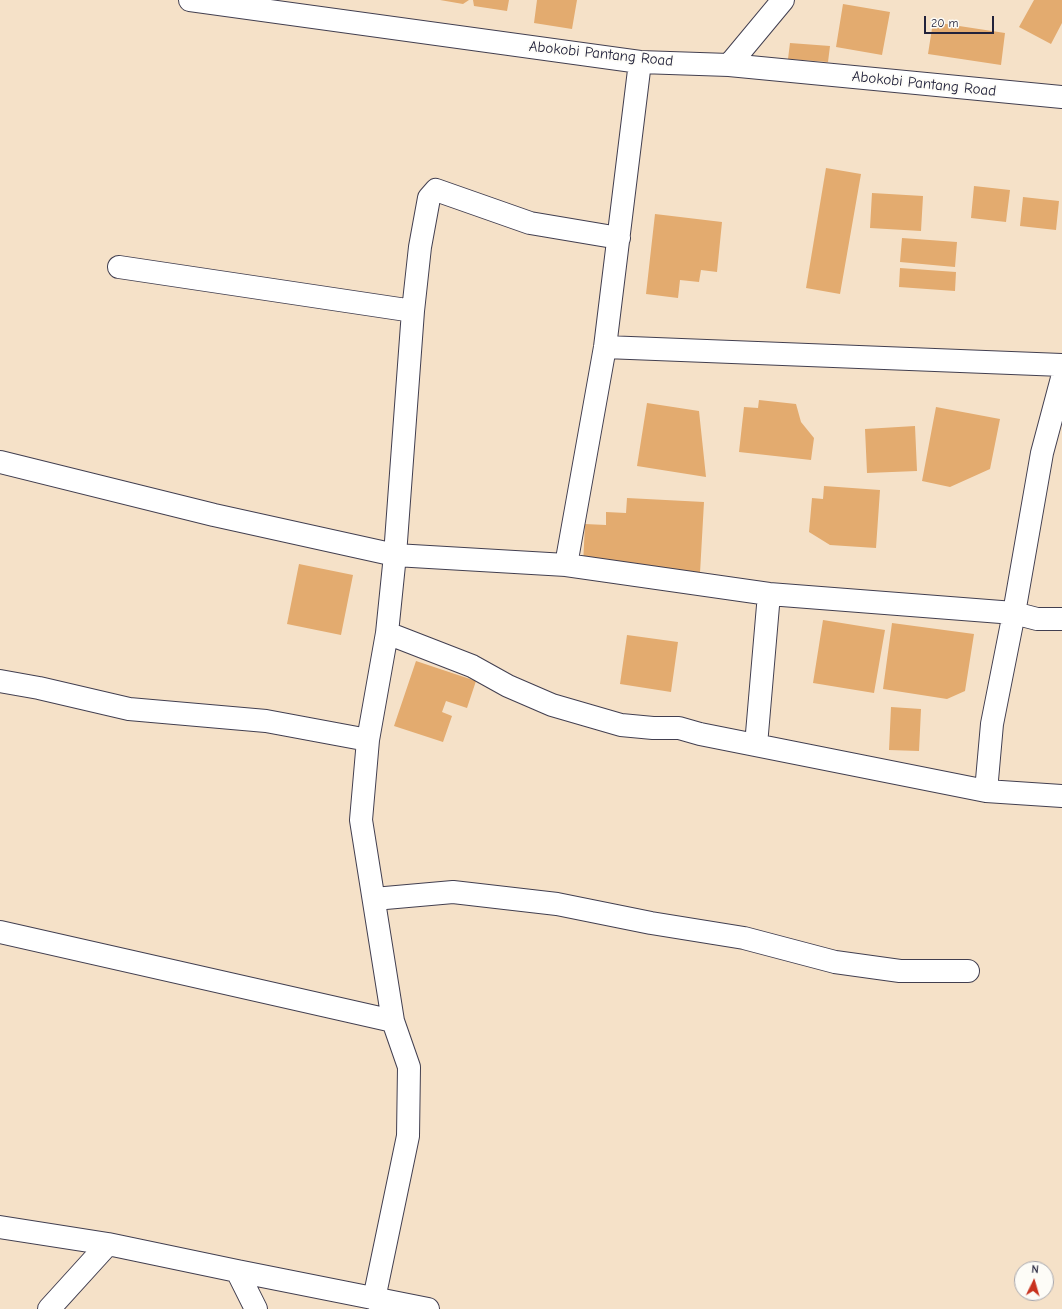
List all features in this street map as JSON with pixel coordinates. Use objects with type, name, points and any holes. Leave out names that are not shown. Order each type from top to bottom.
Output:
[{"type":"street","name":"Abokobi Pantang Road","points":[[190,0],[299,7],[640,62],[729,65],[1062,97]]},
{"type":"street","points":[[729,65],[783,0]]},
{"type":"street","points":[[566,565],[605,348],[640,62]]},
{"type":"street","points":[[374,1299],[408,1136],[409,1067],[393,1021],[361,820],[368,740],[387,633],[395,555],[412,311],[420,247],[429,198],[436,190],[530,222],[619,238]]},
{"type":"street","points":[[119,267],[412,311]]},
{"type":"street","points":[[605,348],[1062,365]]},
{"type":"street","points":[[986,791],[992,724],[1014,613],[1042,453],[1062,378]]},
{"type":"street","points":[[0,462],[214,515],[395,555],[566,565],[769,594],[1014,613],[1037,620],[1062,619]]},
{"type":"street","points":[[756,745],[769,594]]},
{"type":"street","points":[[387,633],[472,666],[508,686],[552,705],[621,725],[653,728],[679,728],[700,734],[986,791],[1062,796]]},
{"type":"street","points":[[0,680],[129,709],[266,721],[368,740]]},
{"type":"street","points":[[374,899],[453,892],[557,904],[651,923],[744,938],[835,962],[900,971],[968,971]]},
{"type":"street","points":[[0,932],[393,1021]]},
{"type":"street","points":[[0,1227],[108,1244],[428,1309]]},
{"type":"street","points":[[48,1309],[108,1244]]},
{"type":"street","points":[[237,1271],[256,1309]]},
{"type":"building","points":[[440,0],[469,0],[463,4]]},
{"type":"building","points":[[473,0],[509,0],[507,11],[474,6]]},
{"type":"building","points":[[537,0],[577,0],[572,29],[534,23]]},
{"type":"building","points":[[1034,0],[1062,0],[1062,23],[1051,44],[1019,27]]},
{"type":"building","points":[[843,4],[890,12],[882,55],[836,47]]},
{"type":"building","points":[[933,22],[1005,33],[1001,65],[928,54]]},
{"type":"building","points":[[790,43],[830,46],[828,62],[788,59]]},
{"type":"building","points":[[826,168],[861,174],[840,294],[806,288]]},
{"type":"building","points":[[974,186],[1010,190],[1006,222],[971,218]]},
{"type":"building","points":[[872,193],[923,196],[921,231],[870,228]]},
{"type":"building","points":[[1023,197],[1059,201],[1056,230],[1020,226]]},
{"type":"building","points":[[655,214],[722,222],[717,272],[701,270],[699,282],[680,280],[678,298],[646,294]]},
{"type":"building","points":[[902,238],[957,242],[955,267],[900,262]]},
{"type":"building","points":[[900,268],[956,272],[955,291],[899,287]]},
{"type":"building","points":[[759,400],[796,404],[801,422],[814,438],[811,460],[739,452],[744,407],[758,408]]},
{"type":"building","points":[[647,403],[699,411],[706,477],[637,466]]},
{"type":"building","points":[[936,407],[1000,419],[990,469],[950,487],[922,481]]},
{"type":"building","points":[[915,426],[917,471],[867,473],[865,429]]},
{"type":"building","points":[[824,486],[880,490],[876,548],[830,545],[809,532],[812,498],[823,499]]},
{"type":"building","points":[[627,498],[704,502],[700,573],[583,565],[585,524],[606,525],[606,512],[626,513]]},
{"type":"building","points":[[299,564],[353,575],[341,635],[287,624]]},
{"type":"building","points":[[823,620],[885,630],[874,693],[813,683]]},
{"type":"building","points":[[892,623],[974,634],[965,691],[947,699],[883,689]]},
{"type":"building","points":[[627,635],[678,642],[671,692],[620,684]]},
{"type":"building","points":[[416,661],[476,681],[467,708],[446,701],[442,712],[452,716],[443,742],[394,726]]},
{"type":"building","points":[[891,707],[921,709],[919,751],[889,750]]}]
